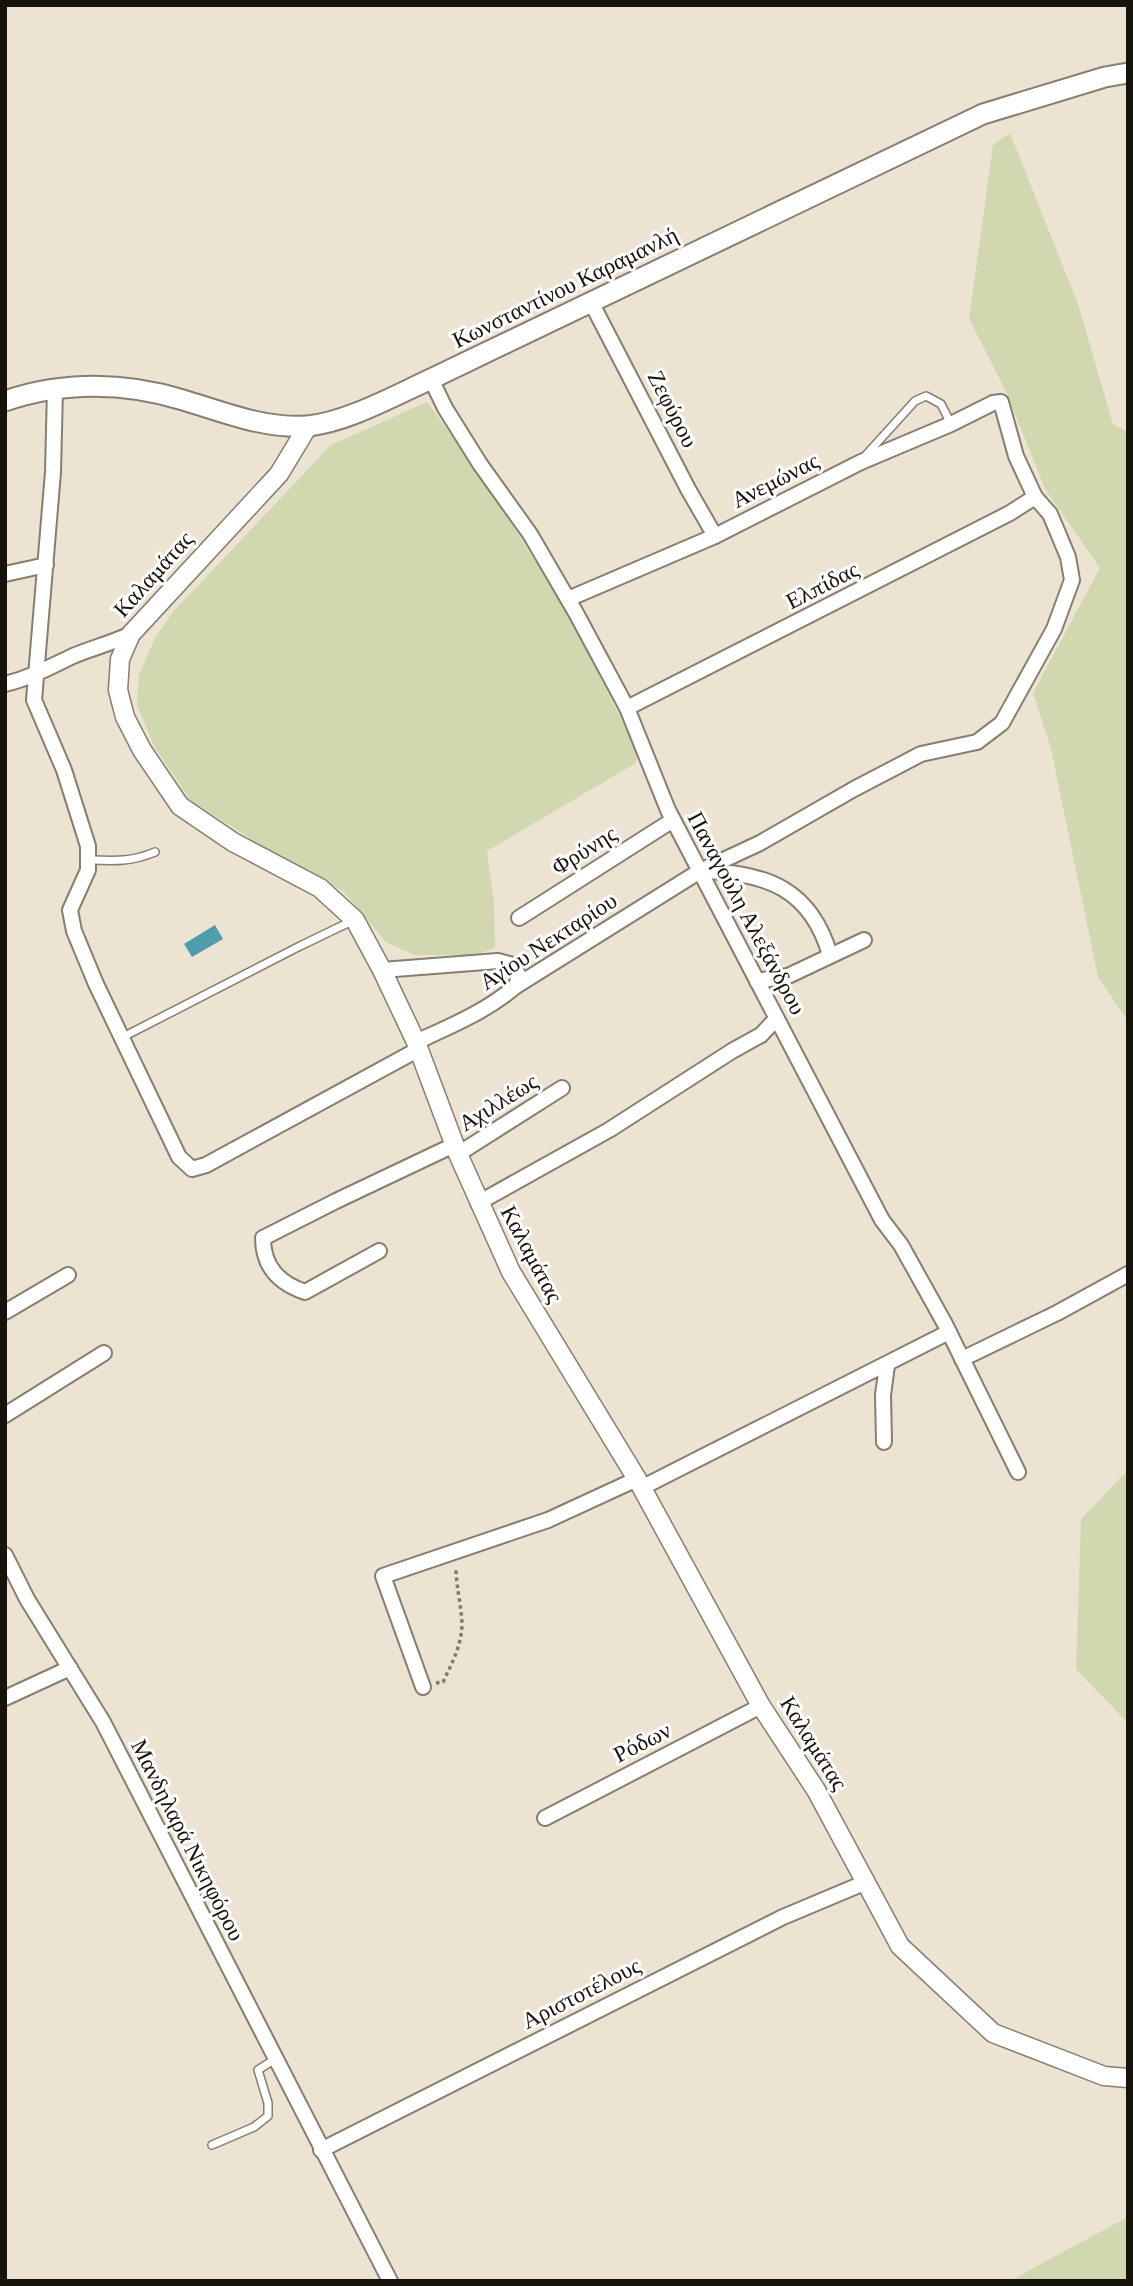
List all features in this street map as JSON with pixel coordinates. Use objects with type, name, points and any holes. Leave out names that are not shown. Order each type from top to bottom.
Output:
[{"type":"main road","name":"Κωνσταντίνου Καραμανλή","points":[[5,401],[55,389],[116,386],[180,399],[255,422],[309,426],[338,419],[431,379],[983,114],[1105,77],[1128,73]]},
{"type":"street","name":"Ζεφύρου","points":[[591,302],[715,536]]},
{"type":"street","name":"Παναγούλη Αλεξάνδρου","points":[[431,379],[466,442],[530,534],[627,708],[673,820],[882,1220],[901,1245],[949,1332],[1018,1472]]},
{"type":"street","points":[[55,389],[53,472],[34,700],[64,770],[83,827],[90,860],[71,910],[74,931],[96,985],[123,1037]]},
{"type":"street","name":"Ανεμώνας","points":[[568,599],[715,536],[861,462],[951,424],[993,402],[1001,402]]},
{"type":"street","name":"Αγίου Νεκταρίου","points":[[123,1037],[180,1157],[192,1169],[206,1165],[501,999],[516,986],[700,871],[760,843],[921,754],[977,742],[1002,723],[1054,629],[1072,580],[1068,557],[1050,514],[1035,497],[1016,456],[1001,402]]},
{"type":"street","name":"Καλαμάτας","points":[[309,426],[279,474],[131,634],[120,659],[118,680],[125,717],[142,750],[180,806],[233,842],[320,888],[355,920],[418,1046],[456,1149],[510,1272],[639,1484],[761,1706],[816,1790],[900,1946],[993,2033],[1104,2076],[1128,2078]]},
{"type":"street","name":"Ελπίδας","points":[[627,708],[973,532],[1035,497]]},
{"type":"street","points":[[5,574],[46,565]]},
{"type":"street","points":[[5,684],[76,655],[109,645],[131,634]]},
{"type":"street","name":"Φρύνης","points":[[519,918],[673,820]]},
{"type":"street","points":[[700,871],[737,872],[770,881],[796,897],[824,932],[830,955]]},
{"type":"street","points":[[757,981],[788,976],[864,940]]},
{"type":"street","points":[[382,970],[498,961],[513,965],[519,976],[516,986]]},
{"type":"street","points":[[478,1203],[609,1130],[761,1035],[776,1019]]},
{"type":"street","name":"Αχιλλέως","points":[[379,1251],[305,1292],[290,1287],[273,1272],[263,1254],[263,1238],[336,1201],[456,1149],[562,1088]]},
{"type":"street","points":[[962,1359],[1057,1313],[1128,1274]]},
{"type":"street","points":[[5,1312],[68,1275]]},
{"type":"street","points":[[423,1687],[383,1576],[548,1520],[639,1484],[887,1365],[949,1332]]},
{"type":"street","points":[[5,1415],[104,1353]]},
{"type":"street","points":[[884,1442],[883,1395],[887,1365]]},
{"type":"street","name":"Μανδηλαρά Νικηφόρου","points":[[5,1555],[27,1598],[103,1722],[390,2281]]},
{"type":"street","points":[[5,1698],[70,1668]]},
{"type":"street","name":"Ρόδων","points":[[545,1818],[761,1706]]},
{"type":"street","name":"Αριστοτέλους","points":[[321,2150],[783,1917],[864,1883]]},
{"type":"lane","points":[[861,462],[915,401],[926,396],[942,404],[951,424]]},
{"type":"lane","points":[[90,860],[122,862],[138,860],[155,852]]},
{"type":"lane","points":[[123,1037],[355,920]]},
{"type":"lane","points":[[212,2145],[254,2127],[268,2116],[268,2103],[258,2070],[275,2059]]},
{"type":"path","points":[[423,1687],[443,1682],[458,1650],[462,1624],[456,1580],[457,1551]]},
{"type":"green space","points":[[1010,133],[1078,304],[1113,424],[1128,432],[1128,1021],[1098,977],[1051,749],[1033,693],[1100,568],[1045,489],[1006,391],[969,319],[993,145]]},
{"type":"green space","points":[[427,402],[476,469],[563,605],[637,750],[636,763],[487,851],[494,902],[495,948],[475,955],[414,955],[386,942],[343,891],[264,847],[191,801],[154,746],[137,705],[139,675],[154,640],[172,613],[331,445]]},
{"type":"green space","points":[[1128,1470],[1128,1723],[1076,1669],[1081,1519]]},
{"type":"green space","points":[[1128,2217],[1128,2281],[1012,2281],[1022,2274]]},
{"type":"water","points":[[215,925],[223,939],[192,957],[184,944]]}]
